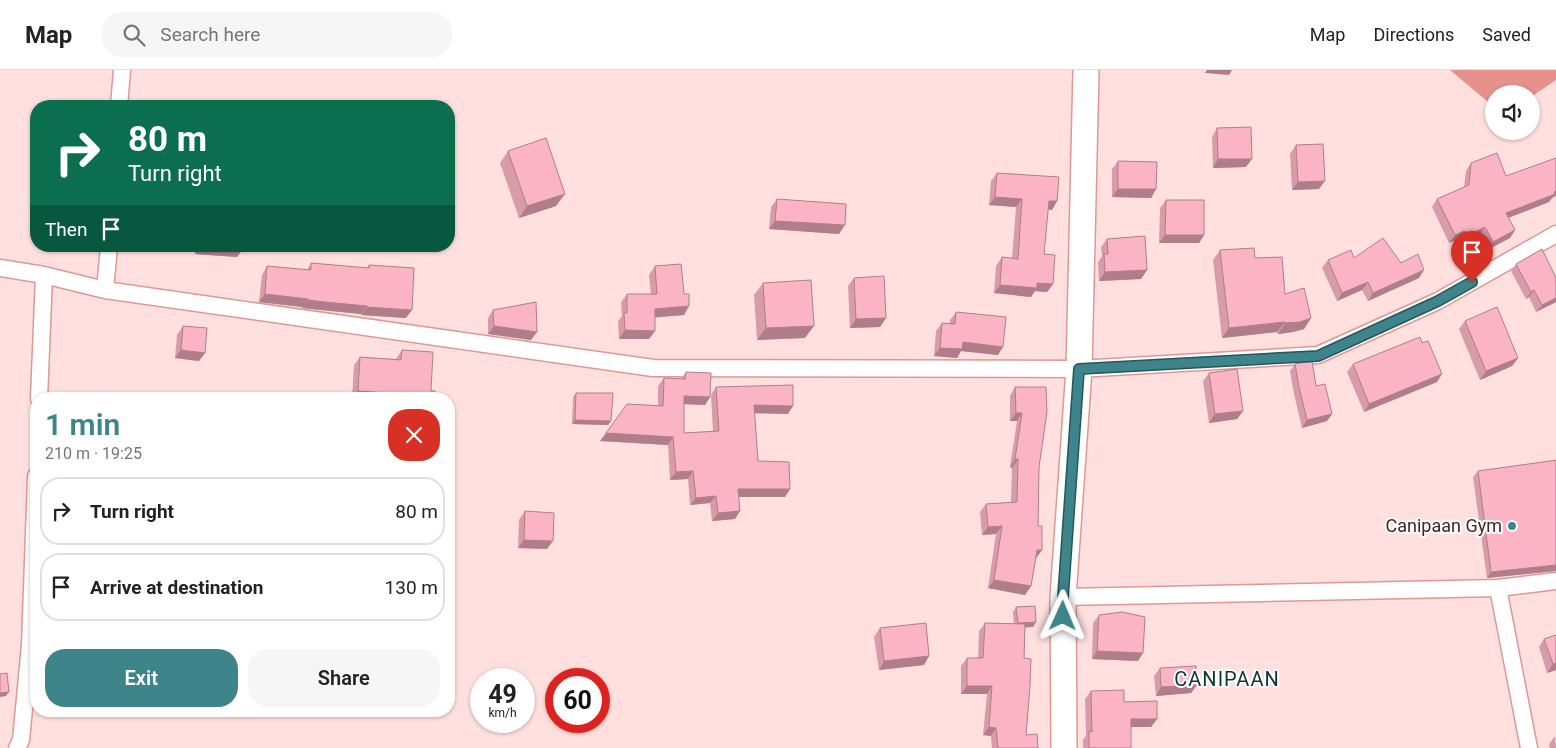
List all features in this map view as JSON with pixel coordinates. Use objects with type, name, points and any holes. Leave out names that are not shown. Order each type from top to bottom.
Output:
[{"type":"main road","points":[[1064,748],[1063,597],[1079,369],[1086,70]]},
{"type":"street","points":[[120,100],[122,70]]},
{"type":"street","points":[[0,268],[44,275],[105,290],[653,368],[1079,369],[1318,356],[1438,301],[1556,234]]},
{"type":"street","points":[[105,290],[108,252]]},
{"type":"street","points":[[39,392],[44,275]]},
{"type":"street","points":[[1063,597],[1498,588],[1556,581]]},
{"type":"street","points":[[1498,588],[1529,748]]},
{"type":"street","points":[[17,748],[20,740],[30,645]]},
{"type":"shaded area","points":[[1450,70],[1556,70],[1556,80],[1540,91],[1540,85],[1485,85],[1485,99]]},
{"type":"building","points":[[1251,127],[1252,159],[1218,159],[1217,128]]},
{"type":"building","points":[[546,138],[565,194],[527,206],[508,151]]},
{"type":"building","points":[[1323,144],[1325,181],[1298,182],[1296,145]]},
{"type":"building","points":[[1497,153],[1506,176],[1556,158],[1555,194],[1506,213],[1515,230],[1493,242],[1485,227],[1467,236],[1465,231],[1455,235],[1437,199],[1469,185],[1471,163]]},
{"type":"building","points":[[1118,161],[1157,162],[1156,189],[1118,189]]},
{"type":"building","points":[[997,173],[1059,177],[1057,201],[1049,201],[1044,254],[1055,255],[1053,284],[1037,283],[1037,288],[1000,285],[1002,257],[1018,259],[1022,199],[995,197]]},
{"type":"building","points":[[777,199],[846,204],[845,225],[775,221]]},
{"type":"building","points":[[1166,200],[1204,200],[1204,235],[1165,235]]},
{"type":"building","points":[[1145,236],[1147,270],[1105,272],[1104,254],[1108,254],[1107,239]]},
{"type":"building","points":[[1383,238],[1401,263],[1418,254],[1424,270],[1373,293],[1368,282],[1342,293],[1328,260],[1351,250],[1354,258]]},
{"type":"building","points":[[1254,248],[1255,258],[1282,257],[1285,294],[1304,288],[1311,318],[1300,322],[1229,328],[1220,250]]},
{"type":"building","points":[[1542,249],[1556,278],[1556,298],[1542,305],[1534,290],[1531,292],[1516,264]]},
{"type":"building","points":[[311,263],[369,268],[369,265],[414,268],[412,310],[367,307],[265,294],[267,266],[311,270]]},
{"type":"building","points":[[681,264],[684,294],[689,294],[689,306],[655,309],[655,331],[625,330],[624,313],[627,313],[627,294],[657,294],[655,266]]},
{"type":"building","points":[[884,276],[886,318],[856,319],[854,278]]},
{"type":"building","points":[[811,280],[814,326],[766,328],[763,283]]},
{"type":"building","points":[[536,302],[537,332],[494,326],[493,310]]},
{"type":"building","points":[[1497,307],[1518,358],[1486,371],[1465,321]]},
{"type":"building","points":[[956,312],[1006,317],[1003,347],[963,342],[962,349],[940,348],[942,323],[955,324]]},
{"type":"building","points":[[183,326],[207,328],[205,353],[181,350]]},
{"type":"building","points":[[1420,337],[1422,343],[1428,341],[1442,374],[1369,404],[1353,364]]},
{"type":"building","points":[[402,350],[433,352],[431,391],[435,392],[358,391],[360,357],[401,360]]},
{"type":"building","points":[[1312,361],[1316,386],[1325,384],[1332,414],[1307,420],[1295,364]]},
{"type":"building","points":[[1237,369],[1243,411],[1215,414],[1209,373]]},
{"type":"building","points":[[686,372],[711,373],[710,397],[684,396],[684,433],[719,431],[716,387],[793,385],[793,406],[754,405],[758,461],[789,462],[790,489],[738,489],[740,511],[718,513],[716,496],[696,498],[693,471],[676,472],[673,437],[606,433],[627,404],[663,406],[664,378],[685,379]]},
{"type":"building","points":[[1015,387],[1046,387],[1047,412],[1039,467],[1038,526],[1042,526],[1042,550],[1037,550],[1031,586],[994,580],[1002,526],[988,527],[986,504],[1017,502],[1018,459],[1015,459],[1022,413],[1016,413]]},
{"type":"building","points":[[576,393],[613,393],[611,421],[575,420]]},
{"type":"building","name":"Canipaan Gym","points":[[1556,460],[1556,565],[1491,572],[1478,471]]},
{"type":"building","points":[[525,511],[554,513],[553,541],[524,540]]},
{"type":"building","points":[[1035,606],[1036,622],[1018,623],[1016,607]]},
{"type":"building","points":[[1122,612],[1145,617],[1143,653],[1097,651],[1099,615]]},
{"type":"building","points":[[926,623],[929,656],[884,661],[880,628]]},
{"type":"building","points":[[985,623],[1025,624],[1024,658],[1031,659],[1026,735],[1037,734],[1038,748],[998,748],[996,728],[989,727],[992,686],[967,686],[967,658],[983,658]]},
{"type":"building","points":[[1556,635],[1556,663],[1553,664],[1544,639]]},
{"type":"building","points":[[1196,666],[1197,685],[1161,687],[1160,668]]},
{"type":"building","points":[[7,673],[9,692],[0,693],[0,674]]},
{"type":"building","points":[[1124,690],[1124,702],[1157,701],[1157,719],[1131,719],[1131,748],[1089,748],[1089,731],[1092,732],[1091,691]]},
{"type":"place","name":"Canipaan Gym","points":[[1512,526]]},
{"type":"district","name":"CANIPAAN","points":[[1227,679]]},
{"type":"route","points":[[1063,616],[1079,369],[1318,356],[1438,301],[1472,282]]}]
